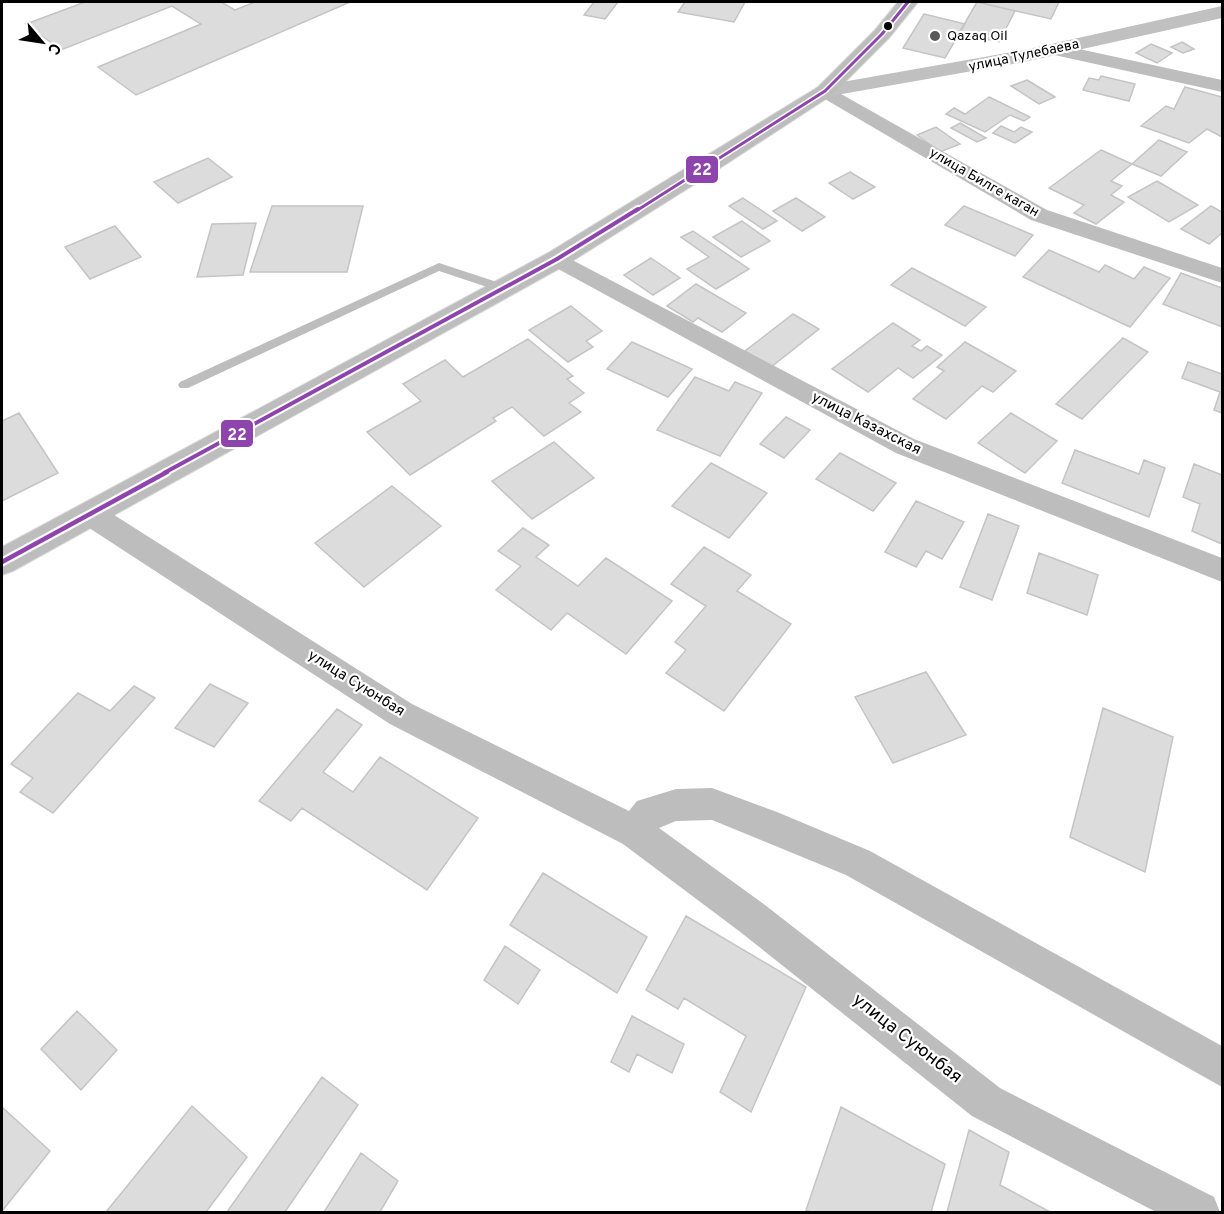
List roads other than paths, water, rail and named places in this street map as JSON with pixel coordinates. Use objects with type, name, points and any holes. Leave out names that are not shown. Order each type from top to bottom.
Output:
[{"type":"main road","points":[[2,562],[557,259],[825,91],[882,34],[908,2]]},
{"type":"street","name":"улица Тулебаева","points":[[825,91],[930,75],[1056,50],[1222,12]]},
{"type":"street","points":[[1056,50],[1222,86]]},
{"type":"street","name":"улица Билге каган","points":[[825,91],[1039,215],[1222,276]]},
{"type":"street","name":"улица Казахская","points":[[557,259],[904,446],[1222,570]]},
{"type":"street","name":"улица Суюнбая","points":[[90,514],[402,714],[635,832],[752,918],[986,1102],[1199,1212]]},
{"type":"street","points":[[635,832],[649,813],[676,805],[712,804],[777,829],[858,863],[1222,1067]]},
{"type":"lane","points":[[184,385],[439,267],[502,288]]},
{"type":"place","name":"Qazaq Oil","points":[[935,36]]}]
